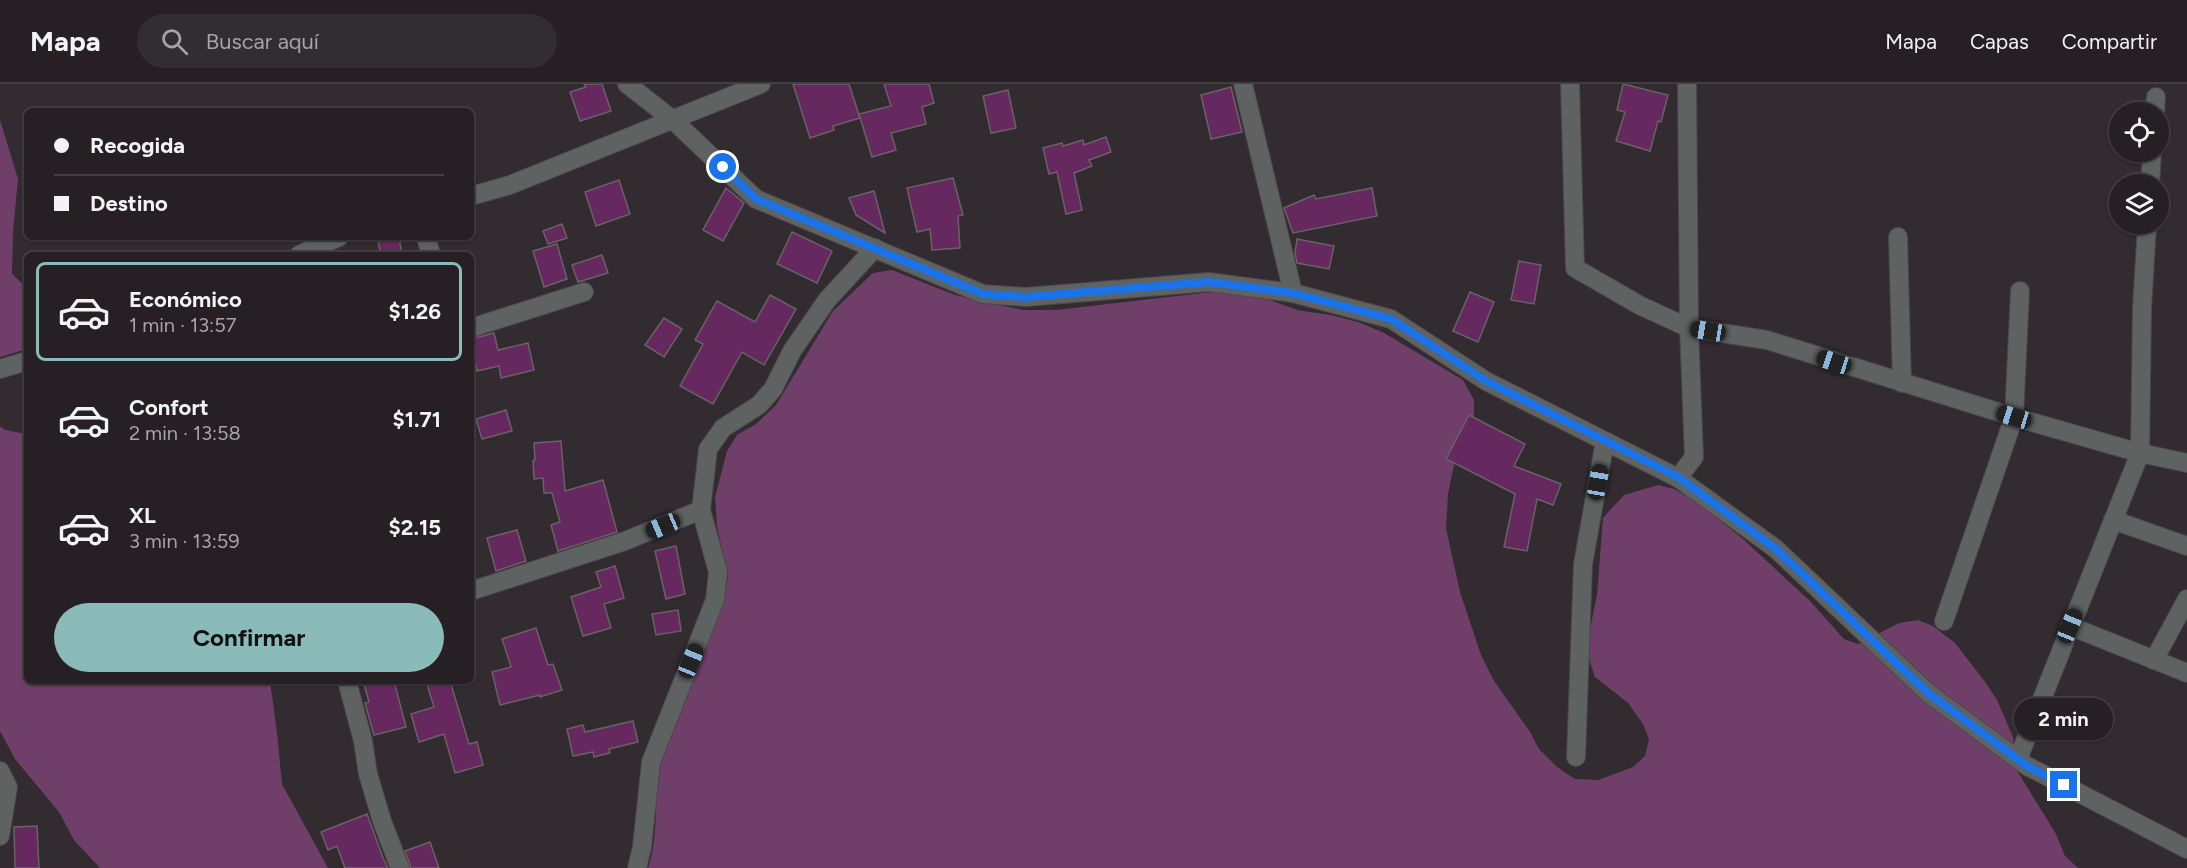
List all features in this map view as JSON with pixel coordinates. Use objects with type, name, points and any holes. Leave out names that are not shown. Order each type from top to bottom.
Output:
[{"type":"street","points":[[627,84],[673,120],[756,199],[983,294],[1026,297],[1209,282],[1293,293],[1391,319],[1486,381],[1678,477],[1776,549],[1928,693],[2018,759],[2187,849]]},
{"type":"street","points":[[474,195],[510,185],[761,84]]},
{"type":"street","points":[[1243,84],[1293,293]]},
{"type":"street","points":[[1570,84],[1575,268],[1639,305],[1689,328],[1767,340],[2014,417],[2140,453],[2187,463]]},
{"type":"street","points":[[1678,477],[1694,458],[1689,328],[1687,84]]},
{"type":"street","points":[[2018,759],[2140,453],[2142,309],[2146,234]]},
{"type":"street","points":[[1898,237],[1902,383]]},
{"type":"street","points":[[306,252],[332,240]]},
{"type":"street","points":[[637,868],[642,847],[651,762],[715,600],[718,572],[701,510],[708,449],[723,428],[759,405],[773,389],[792,351],[827,300],[875,248]]},
{"type":"street","points":[[1944,621],[2014,417],[2020,291]]},
{"type":"street","points":[[474,327],[584,292]]},
{"type":"street","points":[[0,369],[24,361]]},
{"type":"street","points":[[1576,757],[1583,564],[1605,441]]},
{"type":"street","points":[[474,590],[625,542],[701,510]]},
{"type":"street","points":[[2113,520],[2187,546]]},
{"type":"street","points":[[2154,660],[2187,599]]},
{"type":"street","points":[[2070,626],[2187,673]]},
{"type":"street","points":[[348,684],[363,741],[368,774],[382,821],[400,868]]},
{"type":"street","points":[[0,771],[8,787],[0,836]]},
{"type":"shaded area","points":[[0,120],[18,179],[12,274],[24,285],[24,350],[0,357]]},
{"type":"shaded area","points":[[892,270],[955,295],[1023,310],[1056,310],[1220,291],[1265,298],[1297,310],[1331,315],[1361,323],[1384,333],[1463,380],[1474,400],[1474,422],[1462,440],[1448,494],[1446,528],[1460,592],[1481,655],[1494,681],[1530,732],[1539,749],[1557,767],[1575,779],[1598,780],[1633,767],[1645,756],[1649,739],[1643,724],[1628,703],[1595,677],[1588,656],[1589,634],[1597,595],[1603,518],[1624,495],[1658,485],[1674,489],[1700,504],[1743,539],[1810,601],[1844,639],[1858,644],[1899,623],[1918,620],[1933,626],[1955,643],[1997,700],[2013,737],[2016,769],[2056,834],[2065,856],[2078,868],[648,868],[654,844],[659,767],[722,605],[728,576],[717,527],[715,497],[727,451],[737,435],[756,424],[776,405],[833,311],[873,273]]},
{"type":"shaded area","points":[[0,426],[5,430],[24,433],[24,684],[270,684],[282,784],[328,868],[100,868],[74,840],[59,812],[15,759],[0,731]]},
{"type":"building","points":[[584,84],[602,84],[611,111],[580,121],[570,92],[586,87]]},
{"type":"building","points":[[793,84],[849,84],[860,118],[833,126],[834,130],[810,138]]},
{"type":"building","points":[[884,84],[929,84],[934,103],[922,107],[926,124],[891,133],[896,150],[872,157],[859,114],[891,106]]},
{"type":"building","points":[[1623,84],[1668,95],[1650,151],[1616,141],[1625,112],[1617,110]]},
{"type":"building","points":[[1231,87],[1242,132],[1211,139],[1201,95]]},
{"type":"building","points":[[1008,90],[1016,128],[991,133],[983,96]]},
{"type":"building","points":[[1106,137],[1111,152],[1089,160],[1092,166],[1074,173],[1082,210],[1066,214],[1057,172],[1049,174],[1043,148],[1062,143],[1063,146],[1083,140],[1084,145]]},
{"type":"building","points":[[953,178],[963,215],[958,216],[960,248],[932,250],[930,229],[917,232],[907,188]]},
{"type":"building","points":[[619,180],[630,214],[596,226],[585,192]]},
{"type":"building","points":[[726,188],[744,203],[723,241],[703,230]]},
{"type":"building","points":[[1372,188],[1377,216],[1293,233],[1284,208],[1314,195],[1316,199]]},
{"type":"building","points":[[874,191],[885,233],[856,215],[849,198]]},
{"type":"building","points":[[562,224],[567,238],[548,244],[543,231]]},
{"type":"building","points":[[792,232],[832,251],[817,283],[777,264]]},
{"type":"building","points":[[1297,239],[1334,246],[1329,269],[1297,263],[1295,253]]},
{"type":"building","points":[[378,240],[400,240],[402,252],[380,252]]},
{"type":"building","points":[[557,244],[567,279],[544,287],[533,251]]},
{"type":"building","points":[[602,255],[608,273],[578,282],[572,265]]},
{"type":"building","points":[[1519,261],[1541,265],[1534,304],[1511,300]]},
{"type":"building","points":[[1470,292],[1494,302],[1478,342],[1453,331]]},
{"type":"building","points":[[770,295],[796,309],[764,365],[742,352],[713,404],[680,386],[703,344],[695,340],[717,301],[755,322]]},
{"type":"building","points":[[664,318],[682,329],[664,357],[645,345]]},
{"type":"building","points":[[494,333],[498,350],[528,343],[534,370],[501,378],[499,366],[477,371],[474,338]]},
{"type":"building","points":[[506,410],[512,431],[482,439],[476,419]]},
{"type":"building","points":[[1469,415],[1525,444],[1514,466],[1561,484],[1553,505],[1537,499],[1527,551],[1504,547],[1515,494],[1446,459]]},
{"type":"building","points":[[561,441],[565,491],[603,480],[617,532],[558,551],[551,525],[560,522],[552,493],[544,493],[543,478],[534,479],[533,461],[535,460],[534,443]]},
{"type":"building","points":[[517,530],[526,561],[496,571],[487,538]]},
{"type":"building","points":[[676,546],[685,594],[666,599],[655,551]]},
{"type":"building","points":[[615,566],[624,598],[604,604],[611,628],[583,636],[571,597],[601,587],[596,572]]},
{"type":"building","points":[[678,610],[681,631],[656,635],[652,614]]},
{"type":"building","points":[[536,628],[548,665],[553,664],[562,690],[500,705],[492,672],[511,667],[502,639]]},
{"type":"building","points":[[364,684],[395,684],[406,727],[374,735],[365,703],[369,702]]},
{"type":"building","points":[[427,684],[451,684],[469,744],[477,742],[483,765],[455,773],[444,734],[419,742],[411,714],[434,707]]},
{"type":"building","points":[[633,721],[638,742],[609,749],[610,753],[594,757],[593,752],[573,756],[567,729],[583,725],[585,732]]},
{"type":"building","points":[[367,814],[388,868],[345,868],[337,846],[328,850],[321,832]]},
{"type":"building","points":[[37,826],[39,868],[15,868],[14,827]]},
{"type":"building","points":[[430,842],[439,868],[411,868],[405,851]]},
{"type":"route","points":[[723,167],[756,199],[983,294],[1026,297],[1209,282],[1293,293],[1391,319],[1486,381],[1678,477],[1776,549],[1928,693],[2027,766],[2064,785]]}]
